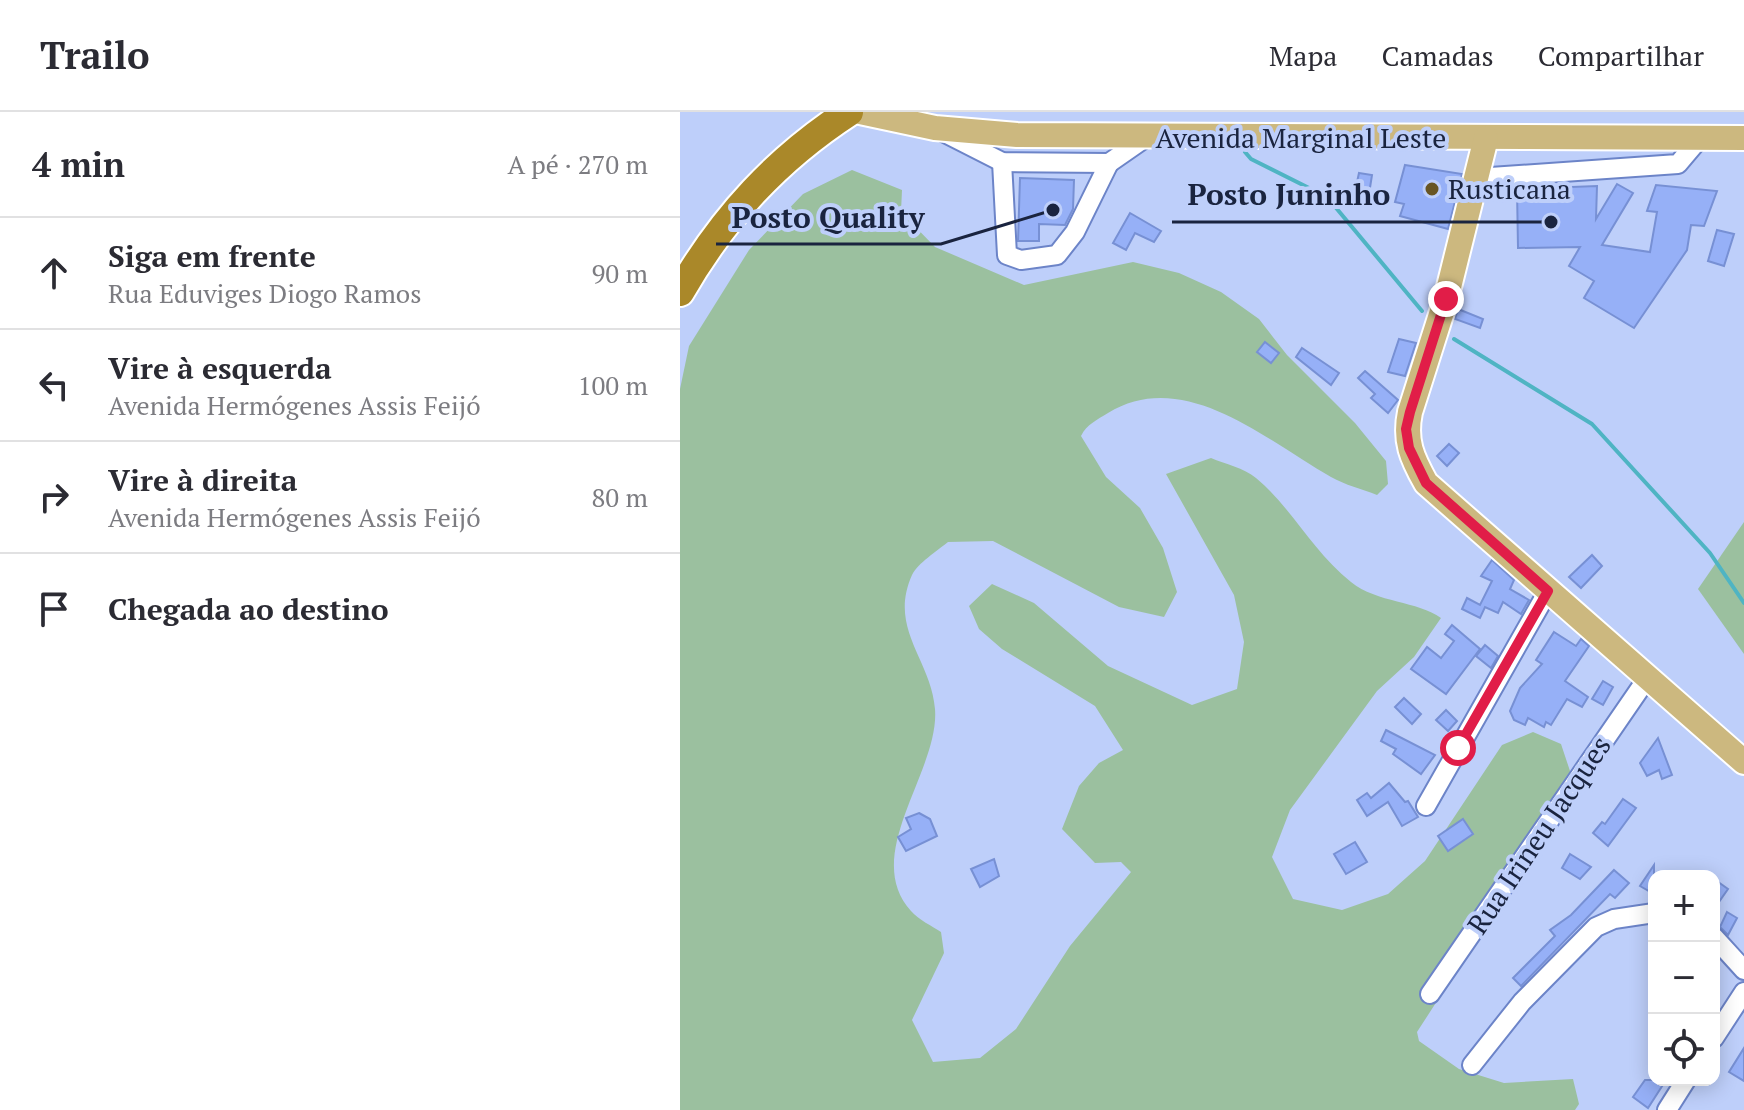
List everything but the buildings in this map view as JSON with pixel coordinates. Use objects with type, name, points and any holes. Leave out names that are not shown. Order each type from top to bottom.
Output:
[{"type":"highway","points":[[680,292],[734,210],[775,168],[849,112]]},
{"type":"main road","name":"Avenida Marginal Leste","points":[[860,112],[935,128],[988,134],[1145,138],[1744,138]]},
{"type":"main road","points":[[1486,138],[1446,299],[1410,412],[1406,429],[1409,448],[1426,483],[1744,762]]},
{"type":"street","points":[[935,128],[1002,162],[1109,163]]},
{"type":"street","points":[[1002,162],[1007,255],[1021,260],[1057,255],[1075,232],[1109,163],[1145,138]]},
{"type":"street","points":[[1476,178],[1584,168],[1678,164],[1700,138]]},
{"type":"street","points":[[1584,168],[1589,139]]},
{"type":"street","points":[[1426,806],[1548,591]]},
{"type":"street","name":"Rua Irineu Jacques","points":[[1430,994],[1648,677]]},
{"type":"street","points":[[1472,1065],[1522,1002],[1596,927],[1614,919],[1648,914]]},
{"type":"street","points":[[1719,942],[1744,970]]},
{"type":"street","points":[[1720,1029],[1744,992]]},
{"type":"street","points":[[1667,1110],[1682,1086]]},
{"type":"green space","points":[[852,170],[902,190],[901,212],[935,247],[1024,285],[1133,262],[1179,273],[1221,292],[1259,319],[1287,355],[1355,423],[1386,461],[1388,484],[1377,495],[1331,477],[1225,414],[1196,403],[1166,398],[1137,401],[1096,420],[1081,436],[1106,477],[1140,508],[1163,548],[1177,592],[1164,617],[1119,607],[993,541],[948,542],[915,571],[906,594],[905,612],[913,644],[932,691],[935,709],[933,733],[898,839],[894,865],[898,889],[911,911],[941,932],[944,953],[912,1020],[933,1062],[980,1058],[1016,1029],[1070,946],[1131,872],[1121,862],[1095,863],[1062,829],[1079,786],[1099,763],[1123,750],[1095,706],[1002,649],[979,629],[969,606],[992,584],[1034,603],[1108,666],[1192,705],[1237,689],[1244,642],[1234,595],[1166,474],[1211,458],[1256,478],[1337,570],[1361,589],[1421,608],[1441,618],[1414,657],[1377,691],[1290,810],[1272,857],[1293,899],[1342,910],[1388,894],[1425,861],[1502,745],[1533,732],[1561,744],[1574,783],[1553,822],[1417,1032],[1419,1041],[1459,1069],[1504,1083],[1573,1079],[1579,1104],[1575,1110],[680,1110],[680,389],[689,346],[749,250],[803,194]]},
{"type":"green space","points":[[1744,522],[1744,654],[1698,589]]},
{"type":"waterway","points":[[1245,152],[1251,159],[1327,197],[1422,311]]},
{"type":"waterway","points":[[1454,339],[1592,424],[1710,553],[1744,603]]},
{"type":"place","name":"Rusticana","points":[[1432,189]]},
{"type":"place","name":"Posto Quality","points":[[1053,210]]},
{"type":"place","name":"Posto Juninho","points":[[1551,222]]},
{"type":"route","points":[[1446,299],[1406,429],[1412,458],[1426,483],[1548,591],[1458,748]]}]
